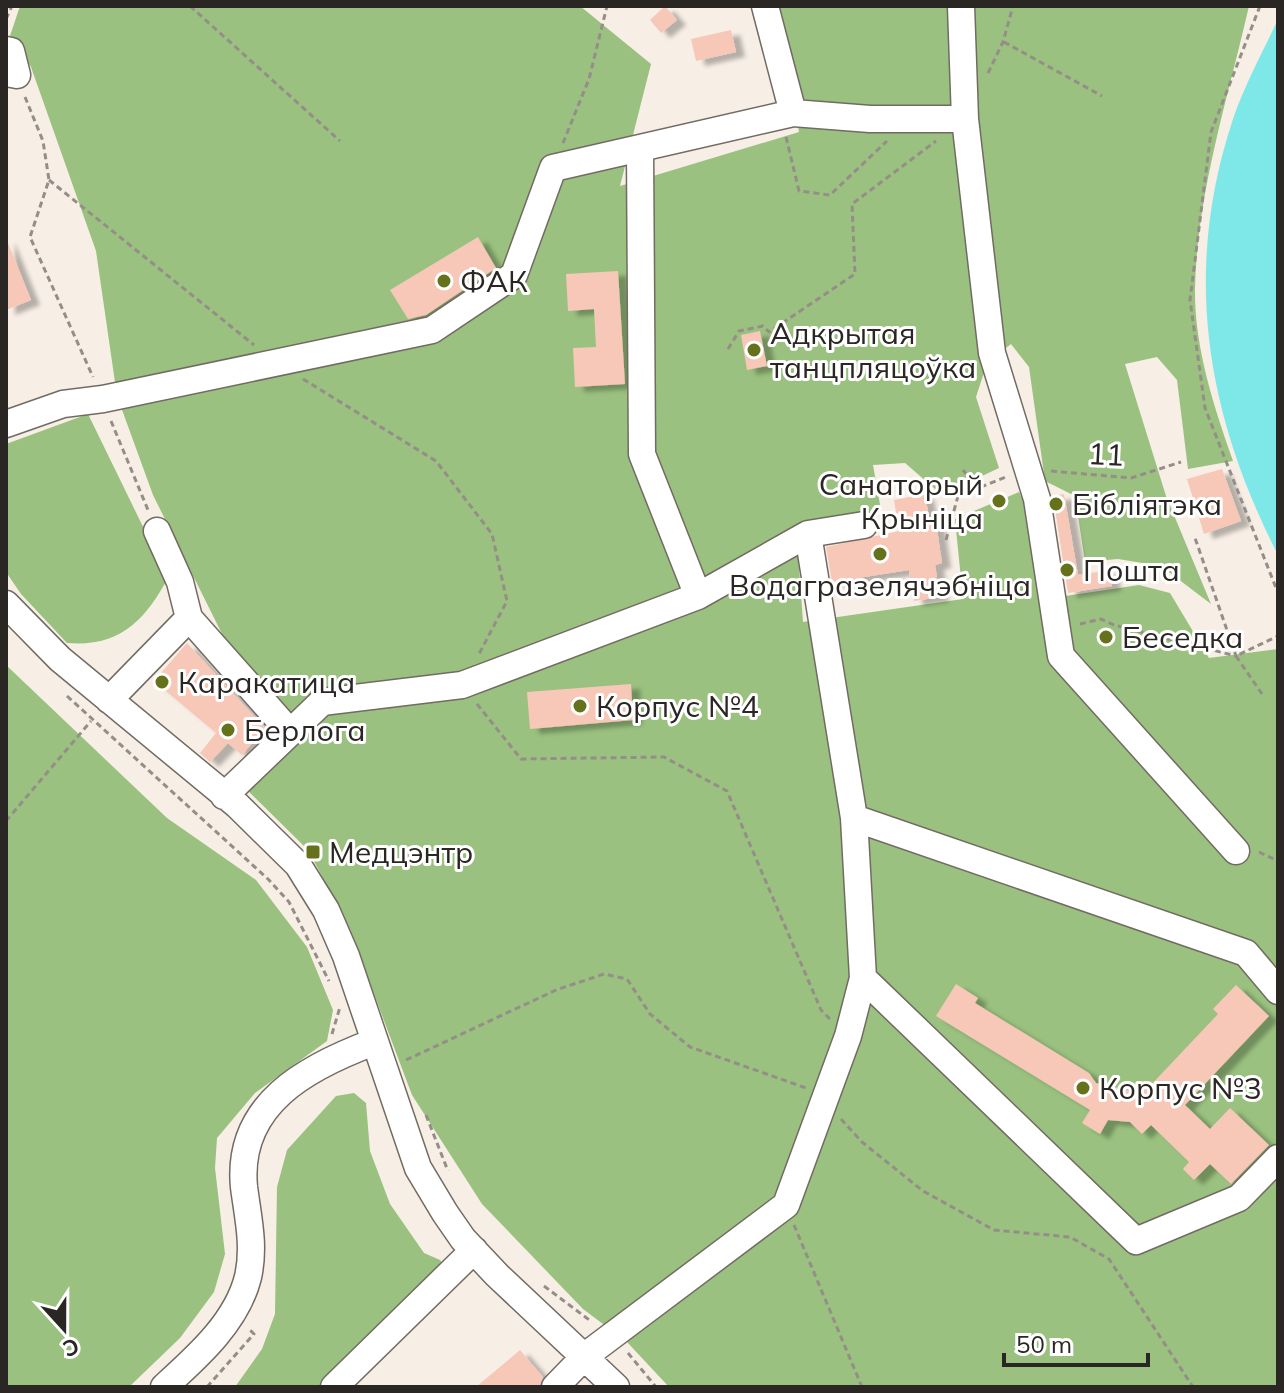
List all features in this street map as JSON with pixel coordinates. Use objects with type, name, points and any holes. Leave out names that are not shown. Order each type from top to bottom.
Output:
[{"type":"street","points":[[767,6],[793,113]]},
{"type":"street","points":[[961,6],[965,119],[992,353],[1031,480],[1061,656],[1236,851]]},
{"type":"street","points":[[6,50],[11,51],[11,74]]},
{"type":"street","points":[[6,424],[63,404],[103,399],[432,330],[514,275],[553,168],[793,113],[965,119]]},
{"type":"street","points":[[640,150],[642,454],[698,596]]},
{"type":"street","points":[[224,796],[322,702],[462,685],[698,596],[808,534],[864,525]]},
{"type":"street","points":[[157,531],[180,582],[189,618],[290,732]]},
{"type":"street","points":[[555,1387],[585,1356],[613,1338],[786,1205],[848,1036],[863,978],[854,818],[808,534]]},
{"type":"street","points":[[6,604],[60,659],[280,845],[311,883],[346,956],[418,1168],[451,1221],[474,1250],[616,1387]]},
{"type":"street","points":[[109,700],[189,618]]},
{"type":"street","points":[[854,818],[1246,953],[1278,991]]},
{"type":"street","points":[[863,978],[1136,1241],[1239,1198],[1278,1158]]},
{"type":"street","points":[[164,1387],[229,1320],[247,1281],[253,1249],[244,1184],[244,1153],[253,1123],[270,1103],[307,1074],[338,1055],[374,1042]]},
{"type":"street","points":[[334,1387],[474,1250]]},
{"type":"path","points":[[6,19],[12,6]]},
{"type":"path","points":[[190,6],[340,141]]},
{"type":"path","points":[[553,168],[589,79],[607,6]]},
{"type":"path","points":[[984,81],[1003,42],[1013,6]]},
{"type":"path","points":[[1260,6],[1211,132],[1190,300],[1205,408],[1278,593]]},
{"type":"path","points":[[1003,42],[1102,96]]},
{"type":"path","points":[[11,74],[43,141],[49,180],[30,237],[103,399],[157,531]]},
{"type":"path","points":[[793,113],[784,129],[799,191],[830,195],[910,119]]},
{"type":"path","points":[[728,349],[739,331],[763,326],[769,332],[855,274],[852,204],[965,119]]},
{"type":"path","points":[[49,180],[276,363],[436,461],[492,534],[507,601],[462,685],[521,759],[664,757],[727,791],[821,1010],[831,1020]]},
{"type":"path","name":"11","points":[[978,488],[1005,477],[1031,480],[1131,478],[1181,462]]},
{"type":"path","points":[[946,540],[958,496],[978,488],[963,470]]},
{"type":"path","points":[[1195,538],[1236,656],[1262,694]]},
{"type":"path","points":[[1056,629],[1101,619],[1236,656],[1278,636]]},
{"type":"path","points":[[59,689],[279,890],[308,935],[333,992]]},
{"type":"path","points":[[6,821],[109,700]]},
{"type":"path","points":[[404,1061],[556,990],[604,974],[627,979],[650,1014],[690,1047],[814,1091],[862,1142],[923,1191],[994,1230],[1070,1237],[1109,1259],[1193,1387]]},
{"type":"path","points":[[332,1038],[340,1006]]},
{"type":"path","points":[[424,1111],[451,1180]]},
{"type":"path","points":[[786,1205],[862,1387]]},
{"type":"path","points":[[534,1279],[613,1338],[656,1387]]},
{"type":"path","points":[[207,1387],[254,1334],[248,1328]]},
{"type":"green space","points":[[20,6],[580,6],[651,64],[620,186],[799,132],[776,6],[1249,6],[1207,181],[1195,288],[1202,354],[1212,398],[1233,461],[1188,469],[1177,380],[1157,357],[1125,364],[1166,496],[1211,604],[1161,566],[1118,559],[1085,562],[1075,496],[1045,481],[1029,367],[1011,344],[987,363],[976,397],[999,468],[942,495],[905,463],[873,465],[881,510],[796,526],[803,622],[963,599],[955,519],[1019,492],[1028,511],[1045,599],[1139,585],[1170,593],[1209,658],[1278,649],[1278,1387],[669,1387],[627,1342],[583,1309],[482,1204],[412,1095],[348,925],[308,850],[241,784],[298,731],[228,646],[153,495],[117,396],[96,251],[31,67],[10,36]]},
{"type":"green space","points":[[88,414],[168,578],[149,607],[128,628],[101,641],[67,643],[21,594],[6,572],[6,444]]},
{"type":"green space","points":[[6,665],[167,818],[256,880],[307,947],[333,1010],[327,1041],[255,1093],[217,1138],[215,1168],[225,1254],[214,1292],[180,1338],[129,1387],[6,1387]]},
{"type":"green space","points":[[354,1093],[366,1103],[370,1151],[390,1204],[424,1253],[440,1260],[448,1271],[353,1387],[235,1387],[262,1349],[275,1314],[277,1187],[287,1150],[336,1096]]},
{"type":"water","points":[[1278,19],[1278,555],[1233,449],[1209,342],[1206,287],[1208,232],[1217,176],[1238,106]]},
{"type":"building","points":[[665,6],[677,20],[661,33],[650,20]]},
{"type":"building","points":[[731,30],[736,52],[696,61],[691,39]]},
{"type":"building","name":"ФАК","points":[[478,237],[496,268],[426,315],[408,319],[390,290]]},
{"type":"building","points":[[6,238],[31,300],[6,310]]},
{"type":"building","points":[[618,271],[625,384],[575,387],[573,348],[596,347],[594,309],[568,311],[566,274]]},
{"type":"building","name":"Адкрытая танцпляцоўка","points":[[760,331],[767,366],[747,370],[741,335]]},
{"type":"building","points":[[1222,469],[1241,521],[1204,534],[1187,479]]},
{"type":"building","name":"Водагразелячэбніца","points":[[925,494],[930,524],[936,523],[942,563],[935,565],[940,597],[914,601],[909,570],[832,582],[826,547],[899,531],[894,500]]},
{"type":"building","points":[[1064,494],[1078,575],[1110,570],[1112,586],[1068,593],[1053,496]]},
{"type":"building","points":[[187,643],[265,728],[242,755],[228,743],[210,762],[200,753],[216,733],[154,681]]},
{"type":"building","name":"Корпус №4","points":[[631,684],[633,720],[530,729],[527,692]]},
{"type":"building","name":"Корпус №3","points":[[956,984],[978,998],[975,1003],[1089,1073],[1096,1083],[1132,1091],[1149,1087],[1218,1014],[1213,1009],[1236,985],[1269,1016],[1185,1105],[1210,1129],[1230,1108],[1269,1145],[1231,1184],[1210,1164],[1194,1180],[1183,1169],[1189,1162],[1151,1125],[1142,1134],[1130,1122],[1108,1120],[1100,1134],[1082,1123],[1090,1110],[936,1016]]},
{"type":"building","points":[[520,1350],[543,1377],[539,1387],[476,1387]]},
{"type":"place","name":"ФАК","points":[[444,281]]},
{"type":"place","name":"Адкрытая танцпляцоўка","points":[[754,350]]},
{"type":"place","name":"Санаторый Крыніца","points":[[999,501]]},
{"type":"place","name":"Бібліятэка","points":[[1056,504]]},
{"type":"place","name":"Водагразелячэбніца","points":[[880,554]]},
{"type":"place","name":"Пошта","points":[[1067,570]]},
{"type":"place","name":"Беседка","points":[[1106,637]]},
{"type":"place","name":"Каракатица","points":[[162,682]]},
{"type":"place","name":"Корпус №4","points":[[580,706]]},
{"type":"place","name":"Берлога","points":[[228,730]]},
{"type":"place","name":"Медцэнтр","points":[[313,852]]},
{"type":"place","name":"Корпус №3","points":[[1083,1088]]}]
